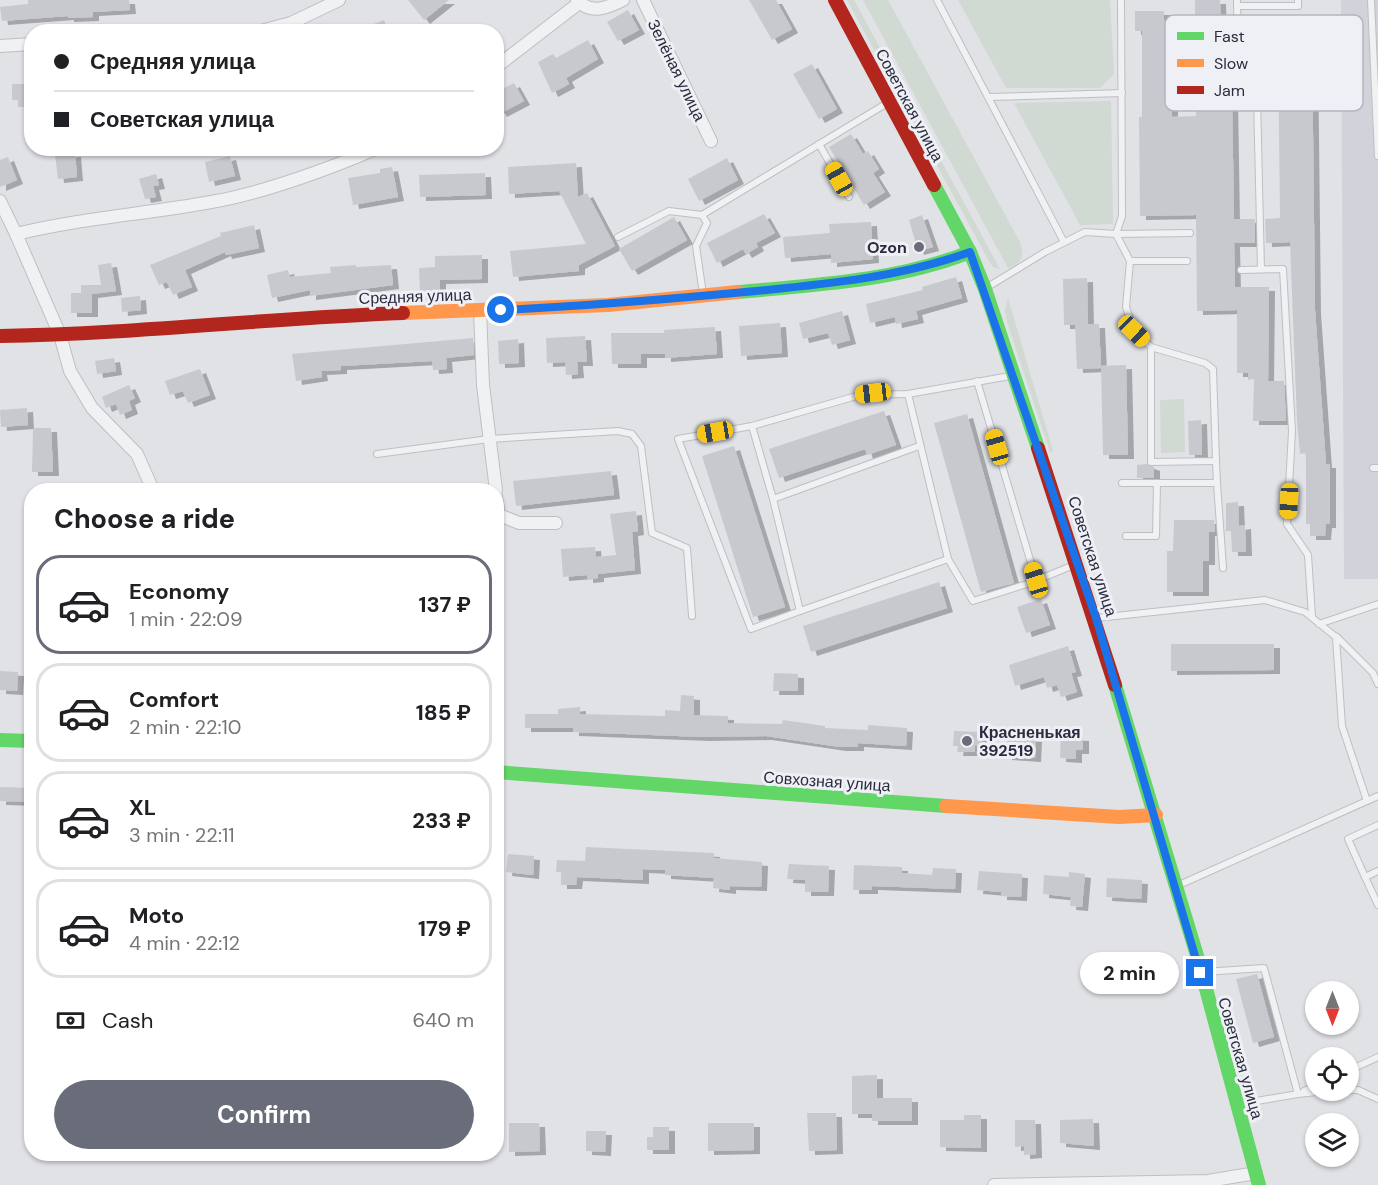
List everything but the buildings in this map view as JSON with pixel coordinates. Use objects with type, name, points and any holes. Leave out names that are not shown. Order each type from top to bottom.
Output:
[{"type":"street","points":[[287,24],[339,0]]},
{"type":"street","points":[[504,61],[578,1],[592,10],[604,9],[623,0]]},
{"type":"street","name":"Зелёная улица","points":[[643,0],[711,141]]},
{"type":"street","name":"Советская улица","points":[[835,0],[970,252],[985,289],[1096,618],[1156,815],[1257,1179]]},
{"type":"street","points":[[0,46],[24,44]]},
{"type":"street","points":[[16,234],[59,224],[213,202],[282,182],[355,156]]},
{"type":"street","points":[[0,201],[60,335],[70,371],[92,408],[137,454],[150,483]]},
{"type":"street","name":"Средняя улица","points":[[0,336],[60,335],[311,316],[608,305],[852,281],[947,261],[970,252]]},
{"type":"street","points":[[480,311],[489,439],[495,483]]},
{"type":"street","points":[[504,522],[519,524],[556,523]]},
{"type":"street","points":[[0,740],[24,741]]},
{"type":"street","name":"Совхозная улица","points":[[504,773],[1005,810],[1119,817],[1156,815]]},
{"type":"street","points":[[994,1185],[1082,1185],[1257,1179]]},
{"type":"lane","points":[[938,0],[1064,242]]},
{"type":"lane","points":[[1121,0],[1122,216],[1116,234],[1130,261],[1127,314],[1134,331],[1151,347],[1205,363],[1213,369],[1223,568]]},
{"type":"lane","points":[[1237,3],[1298,6],[1298,0]]},
{"type":"lane","points":[[1371,0],[1378,156]]},
{"type":"lane","points":[[990,97],[1122,93]]},
{"type":"lane","points":[[618,237],[669,212],[702,215],[889,101]]},
{"type":"lane","points":[[1257,111],[1261,269]]},
{"type":"lane","points":[[819,144],[849,197]]},
{"type":"lane","points":[[702,215],[707,223],[696,246],[704,296]]},
{"type":"lane","points":[[985,289],[1085,232],[1190,233]]},
{"type":"lane","points":[[1130,261],[1187,261]]},
{"type":"lane","points":[[1241,270],[1283,269],[1292,431],[1287,524],[1308,555],[1311,617]]},
{"type":"lane","points":[[1151,347],[1151,462],[1216,461]]},
{"type":"lane","points":[[948,559],[751,629],[678,439],[752,426],[860,395],[908,394],[1014,375]]},
{"type":"lane","points":[[978,381],[1036,580]]},
{"type":"lane","points":[[908,394],[948,559],[973,601],[1078,564]]},
{"type":"lane","points":[[752,426],[773,499],[800,611]]},
{"type":"lane","points":[[376,454],[489,439],[618,431],[632,434],[641,446],[652,533],[687,548],[692,616]]},
{"type":"lane","points":[[773,499],[919,446]]},
{"type":"lane","points":[[1122,483],[1217,483]]},
{"type":"lane","points":[[1125,536],[1156,536],[1157,483]]},
{"type":"lane","points":[[1096,618],[1265,600],[1305,612],[1375,673],[1378,684]]},
{"type":"lane","points":[[1319,624],[1378,604]]},
{"type":"lane","points":[[1336,637],[1342,726],[1367,801]]},
{"type":"lane","points":[[1175,886],[1378,796]]},
{"type":"lane","points":[[1378,825],[1348,839],[1378,905]]},
{"type":"lane","points":[[1365,877],[1378,871]]},
{"type":"lane","points":[[1200,973],[1264,968],[1298,1094]]},
{"type":"lane","points":[[1359,1066],[1378,1057]]},
{"type":"lane","points":[[1359,1090],[1378,1099]]},
{"type":"lane","points":[[1298,1094],[1305,1091]]},
{"type":"lane","points":[[1236,1104],[1305,1093]]},
{"type":"shaded area","points":[[847,0],[854,0],[1000,269],[993,267],[989,261]]},
{"type":"shaded area","points":[[863,0],[888,0],[1021,244],[1022,256],[1016,264],[1008,268]]},
{"type":"shaded area","points":[[958,0],[1110,0],[1114,74],[1100,88],[1006,88]]},
{"type":"shaded area","points":[[1341,0],[1378,0],[1378,579],[1344,579],[1342,111],[1363,111],[1363,15],[1341,15]]},
{"type":"shaded area","points":[[1111,101],[1113,224],[1080,225],[1014,103]]},
{"type":"shaded area","points":[[1008,298],[1053,451],[1050,452],[1007,322],[1005,310]]},
{"type":"shaded area","points":[[1184,399],[1185,452],[1161,453],[1160,400]]},
{"type":"traffic: fast","points":[[934,185],[970,252],[985,289],[1038,448]]},
{"type":"traffic: fast","points":[[738,292],[885,276],[914,270],[970,252]]},
{"type":"traffic: fast","points":[[1115,685],[1198,959],[1259,1185]]},
{"type":"traffic: fast","points":[[0,740],[24,741]]},
{"type":"traffic: fast","points":[[504,773],[946,806]]},
{"type":"traffic: slow","points":[[403,313],[608,305],[738,292]]},
{"type":"traffic: slow","points":[[946,806],[1119,817],[1156,815]]},
{"type":"traffic: jam","points":[[835,0],[934,185]]},
{"type":"traffic: jam","points":[[0,336],[51,335],[403,313]]},
{"type":"traffic: jam","points":[[1038,448],[1115,685]]},
{"type":"place","name":"Ozon","points":[[919,247]]},
{"type":"place","name":"Красненькая 392519","points":[[967,741]]},
{"type":"route","points":[[501,310],[608,305],[852,281],[947,261],[970,252],[985,289],[1096,618],[1156,815],[1200,973]]}]
